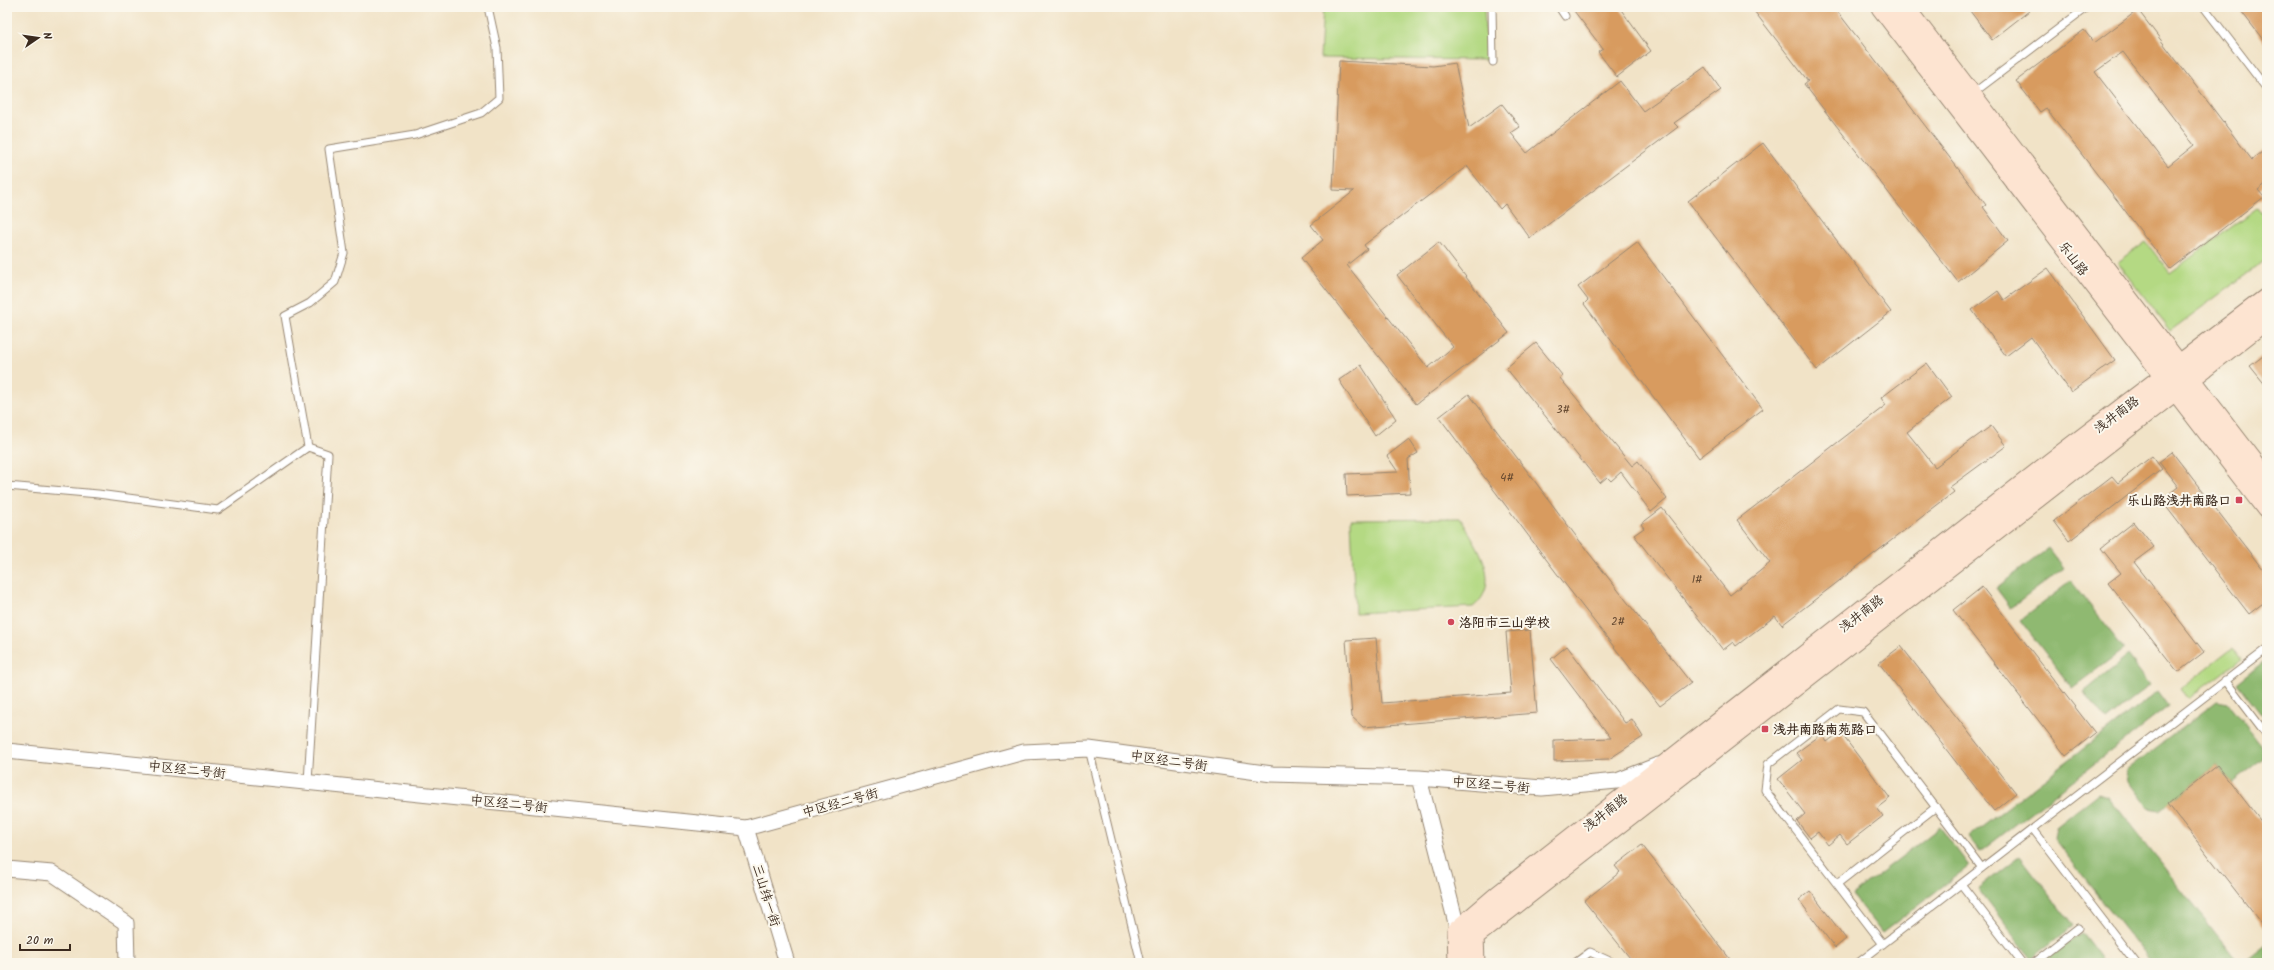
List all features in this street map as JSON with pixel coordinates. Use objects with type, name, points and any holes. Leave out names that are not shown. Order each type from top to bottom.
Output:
[{"type":"street","name":"乐山路","points":[[1882,7],[2177,378],[2267,481]]},
{"type":"street","name":"乐山路","points":[[1903,7],[1971,95],[2177,378],[2267,508]]},
{"type":"street","name":"浅井南路","points":[[1466,930],[2177,378],[2267,299]]},
{"type":"street","name":"浅井南路","points":[[1466,930],[1668,762],[1739,709],[2054,461],[2267,318]]},
{"type":"street","name":"中区经二号街","points":[[7,750],[746,828],[1024,752],[1089,749],[1272,774],[1424,778],[1542,788],[1617,781],[1668,762]]},
{"type":"street","points":[[1424,778],[1474,963]]},
{"type":"street","name":"三山纬一街","points":[[746,828],[787,963]]},
{"type":"street","points":[[7,869],[52,873],[126,923],[127,963]]},
{"type":"street","points":[[1459,963],[1466,930]]},
{"type":"lane","points":[[308,447],[285,316],[310,303],[335,282],[344,252],[329,149],[415,135],[481,113],[499,98],[496,48],[488,7]]},
{"type":"lane","points":[[1492,7],[1493,62]]},
{"type":"lane","points":[[1559,7],[1565,16]]},
{"type":"lane","points":[[1971,95],[2087,7]]},
{"type":"lane","points":[[2204,7],[2267,89]]},
{"type":"lane","points":[[7,486],[98,494],[218,510],[308,447]]},
{"type":"lane","points":[[308,447],[328,454],[308,782]]},
{"type":"lane","points":[[1858,963],[2267,649]]},
{"type":"lane","points":[[2225,680],[2267,735]]},
{"type":"lane","points":[[1883,944],[1765,790],[1768,764],[1839,710],[1863,712],[1982,868]]},
{"type":"lane","points":[[1089,749],[1141,963]]},
{"type":"lane","points":[[1837,884],[1936,807]]},
{"type":"lane","points":[[2033,829],[2136,963]]},
{"type":"lane","points":[[1961,884],[2022,963]]},
{"type":"lane","points":[[2032,963],[2078,928]]},
{"type":"lane","points":[[1575,963],[1590,952],[1614,963]]},
{"type":"green space","points":[[1323,7],[1484,7],[1487,60],[1320,58]]},
{"type":"green space","points":[[2257,208],[2267,221],[2267,259],[2170,331],[2118,262],[2146,242],[2170,273]]},
{"type":"green space","points":[[1460,518],[1479,551],[1487,575],[1486,586],[1482,597],[1473,607],[1355,613],[1351,519]]},
{"type":"green space","points":[[2049,548],[2064,568],[2011,608],[1996,588]]},
{"type":"green space","points":[[2071,581],[2124,649],[2072,688],[2020,620]]},
{"type":"green space","points":[[2233,648],[2241,659],[2188,699],[2180,689]]},
{"type":"green space","points":[[2128,656],[2150,685],[2106,720],[2084,692]]},
{"type":"green space","points":[[2267,659],[2267,722],[2237,683]]},
{"type":"green space","points":[[2158,691],[2169,706],[1980,852],[1969,837]]},
{"type":"green space","points":[[2217,701],[2228,703],[2264,749],[2262,759],[2231,783],[2217,765],[2160,810],[2148,808],[2128,781],[2127,770]]},
{"type":"green space","points":[[2099,793],[2108,796],[2239,963],[2152,963],[2054,839],[2056,827]]},
{"type":"green space","points":[[1940,827],[1969,866],[1882,933],[1852,895]]},
{"type":"green space","points":[[2020,856],[2074,926],[2031,958],[1978,889]]},
{"type":"green space","points":[[2082,933],[2105,963],[2045,963],[2044,961]]},
{"type":"green space","points":[[2267,945],[2267,960],[2264,963],[2244,963]]},
{"type":"building","points":[[1571,7],[1619,7],[1651,51],[1617,77],[1598,52],[1603,49]]},
{"type":"building","points":[[1751,7],[1834,7],[1986,205],[1983,207],[2008,241],[1958,282],[1804,84],[1808,81]]},
{"type":"building","points":[[1967,7],[2034,7],[1992,40]]},
{"type":"building","points":[[2238,7],[2267,7],[2267,45]]},
{"type":"building","points":[[2138,10],[2252,160],[2267,148],[2267,183],[2258,190],[2264,197],[2170,269],[2046,108],[2040,112],[2016,81],[2084,30],[2094,43]],"holes":[[[2123,52],[2194,145],[2168,166],[2095,72]]]},
{"type":"building","points":[[1339,61],[1433,66],[1455,63],[1469,128],[1502,104],[1520,127],[1511,133],[1527,153],[1620,81],[1643,111],[1705,67],[1721,90],[1674,123],[1678,127],[1530,238],[1505,204],[1500,209],[1467,166],[1364,245],[1367,249],[1347,265],[1428,368],[1453,347],[1397,275],[1439,242],[1509,333],[1416,404],[1301,258],[1323,240],[1311,225],[1354,191],[1333,190]]},
{"type":"building","points":[[1763,143],[1891,312],[1817,370],[1688,201]]},
{"type":"building","points":[[1637,242],[1763,409],[1699,458],[1584,304],[1588,300],[1578,287]]},
{"type":"building","points":[[2048,268],[2115,360],[2071,392],[2031,337],[2006,356],[1972,310],[1998,291],[2004,300]]},
{"type":"building","points":[[1536,343],[1562,375],[1560,378],[1632,466],[1638,461],[1667,499],[1651,512],[1621,472],[1611,481],[1607,477],[1600,483],[1506,368]]},
{"type":"building","points":[[2267,353],[2267,387],[2250,366]]},
{"type":"building","points":[[1927,363],[1952,397],[1907,432],[1935,467],[1991,426],[2006,446],[1950,487],[1954,492],[1782,625],[1775,616],[1736,646],[1733,642],[1723,650],[1634,535],[1644,528],[1641,524],[1662,508],[1730,595],[1770,563],[1737,520],[1886,405],[1881,398]]},
{"type":"building","points":[[1361,365],[1396,419],[1375,436],[1339,380]]},
{"type":"building","points":[[1469,394],[1588,552],[1691,683],[1660,706],[1558,575],[1439,417]]},
{"type":"building","points":[[1409,439],[1418,453],[1408,459],[1410,493],[1347,496],[1346,474],[1398,472],[1387,456]]},
{"type":"building","points":[[2172,452],[2267,575],[2267,600],[2249,614],[2161,500],[2178,487],[2159,462]]},
{"type":"building","points":[[2152,456],[2162,469],[2069,541],[2054,521],[2112,476],[2118,483]]},
{"type":"building","points":[[2134,522],[2154,547],[2134,562],[2204,652],[2178,672],[2108,583],[2121,573],[2101,548]]},
{"type":"building","points":[[1982,587],[2095,733],[2066,756],[1953,610]]},
{"type":"building","points":[[1530,630],[1537,713],[1363,727],[1352,717],[1346,640],[1376,638],[1382,703],[1511,693],[1506,632]]},
{"type":"building","points":[[1567,646],[1625,723],[1632,719],[1643,737],[1609,759],[1554,761],[1554,740],[1611,738],[1551,659]]},
{"type":"building","points":[[1901,646],[2016,793],[1994,811],[1879,663]]},
{"type":"building","points":[[1840,732],[1890,798],[1877,808],[1883,816],[1847,844],[1840,835],[1828,845],[1818,832],[1810,838],[1797,821],[1805,814],[1778,779],[1802,760],[1796,753],[1822,734],[1827,742]]},
{"type":"building","points":[[2217,765],[2267,829],[2267,931],[2168,804]]},
{"type":"building","points":[[1642,845],[1733,963],[1634,963],[1584,901],[1620,872],[1615,866]]},
{"type":"building","points":[[1810,891],[1846,939],[1835,948],[1799,900]]},
{"type":"place","name":"乐山路浅井南路口","points":[[2239,500]]},
{"type":"place","name":"洛阳市三山学校","points":[[1451,622]]},
{"type":"place","name":"浅井南路南苑路口","points":[[1765,729]]}]
